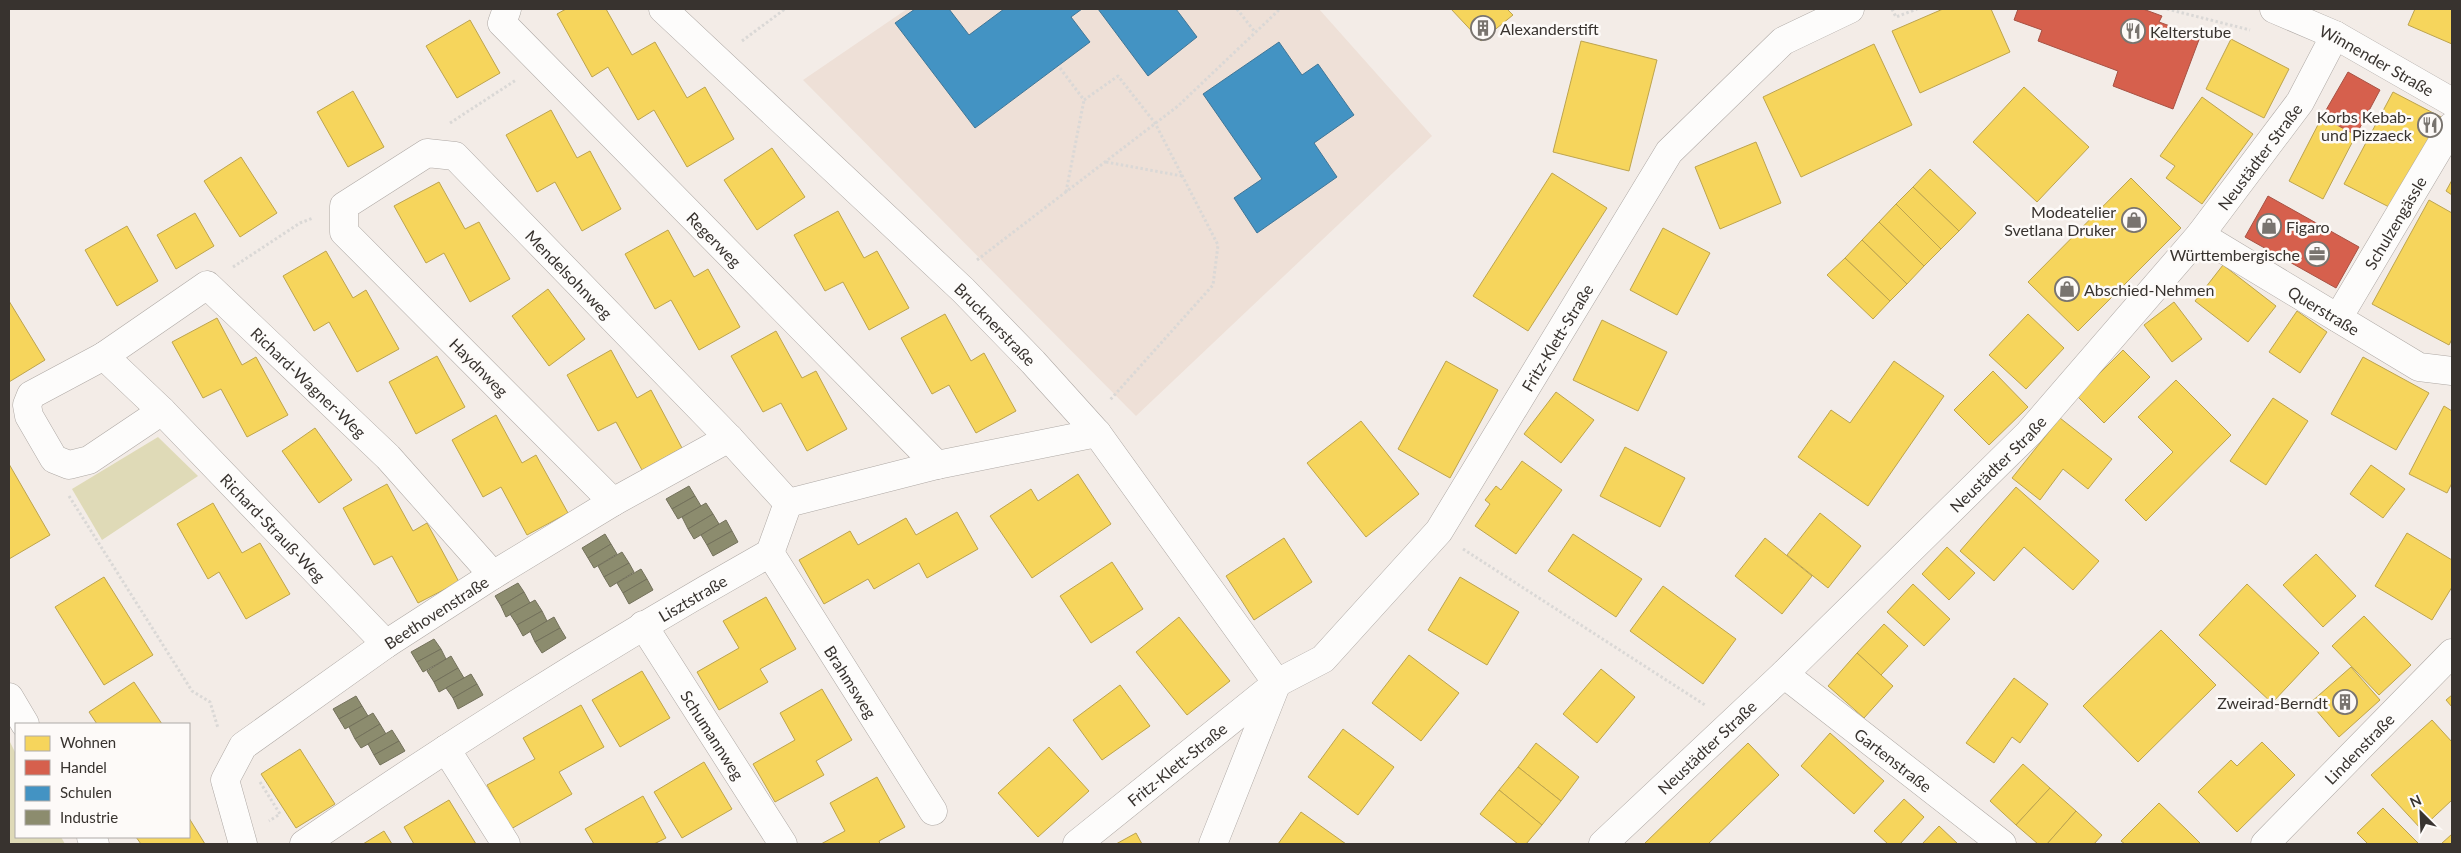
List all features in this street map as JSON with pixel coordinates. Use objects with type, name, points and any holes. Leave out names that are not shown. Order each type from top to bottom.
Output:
[{"type":"street","name":"Regerweg","points":[[506,9],[502,23],[938,465]]},
{"type":"street","name":"Brucknerstraße","points":[[664,9],[963,290],[1033,362],[1100,420],[1276,683]]},
{"type":"street","name":"Fritz-Klett-Straße","points":[[1077,844],[1276,683],[1323,659],[1439,531],[1669,152],[1783,41],[1850,9]]},
{"type":"street","name":"Winnender Straße","points":[[2274,9],[2335,36],[2386,54],[2452,102]]},
{"type":"street","name":"Neustädter Straße","points":[[1602,844],[1784,674],[2029,432],[2200,235],[2300,102],[2335,36]]},
{"type":"street","name":"Schulzengässle","points":[[2338,318],[2452,126]]},
{"type":"street","points":[[344,219],[427,153]]},
{"type":"street","name":"Mendelsohnweg","points":[[427,153],[455,156],[729,438],[788,503]]},
{"type":"street","name":"Haydnweg","points":[[344,219],[613,502]]},
{"type":"street","name":"Querstraße","points":[[2200,235],[2419,367],[2452,371]]},
{"type":"street","points":[[162,411],[89,460],[70,465],[54,459],[29,416],[27,405],[31,395],[104,356],[207,285]]},
{"type":"street","name":"Richard-Wagner-Weg","points":[[207,285],[388,457],[493,575]]},
{"type":"street","name":"Richard-Strauß-Weg","points":[[104,356],[162,411],[386,644]]},
{"type":"street","points":[[770,553],[788,503],[938,465],[1100,420]]},
{"type":"street","name":"Beethovenstraße","points":[[242,844],[225,780],[242,746],[386,644],[493,575],[613,502],[729,438]]},
{"type":"street","name":"Lisztstraße","points":[[304,844],[446,749],[643,625],[770,553]]},
{"type":"street","name":"Brahmsweg","points":[[770,553],[934,811]]},
{"type":"street","name":"Schumannweg","points":[[643,625],[783,844]]},
{"type":"street","name":"Lindenstraße","points":[[2265,844],[2452,652]]},
{"type":"street","name":"Gartenstraße","points":[[1784,674],[2002,844]]},
{"type":"street","points":[[1213,844],[1276,683]]},
{"type":"street","points":[[9,697],[23,723]]},
{"type":"street","points":[[446,749],[506,844]]},
{"type":"path","points":[[742,41],[785,9]]},
{"type":"path","points":[[1237,9],[1255,32]]},
{"type":"path","points":[[974,262],[1178,106],[1280,9]]},
{"type":"path","points":[[1892,9],[1896,17],[1917,9]]},
{"type":"path","points":[[2167,9],[2255,32]]},
{"type":"path","points":[[427,153],[430,136],[542,63]]},
{"type":"path","points":[[1060,68],[1084,100]]},
{"type":"path","points":[[1066,193],[1084,100],[1118,76],[1155,123],[1218,245],[1213,285],[1100,420]]},
{"type":"path","points":[[1106,162],[1182,176]]},
{"type":"path","points":[[207,285],[300,223],[344,219]]},
{"type":"path","points":[[54,459],[67,492],[192,691],[210,702]]},
{"type":"path","points":[[1459,546],[1712,709]]},
{"type":"shaded area","points":[[907,9],[1319,9],[1432,136],[1136,416],[803,80]]},
{"type":"shaded area","points":[[158,437],[198,476],[102,540],[72,489]]},
{"type":"shaded area","points":[[9,740],[15,752],[15,838],[62,838],[65,844],[9,844]]},
{"type":"building: Wohnen","points":[[566,9],[606,9],[632,55],[655,42],[687,98],[705,87],[734,139],[687,167],[654,110],[638,120],[608,67],[592,77],[557,14]]},
{"type":"building: Wohnen","name":"Alexanderstift","points":[[1451,9],[1507,9],[1513,15],[1481,41]]},
{"type":"building: Wohnen","points":[[1943,9],[1991,9],[2010,52],[1920,93],[1892,31]]},
{"type":"building: Wohnen","points":[[2415,9],[2452,9],[2452,44],[2408,25]]},
{"type":"building: Wohnen","points":[[470,20],[500,73],[457,98],[426,46]]},
{"type":"building: Wohnen","points":[[2231,39],[2289,69],[2264,118],[2206,89]]},
{"type":"building: Wohnen","points":[[1581,41],[1657,60],[1629,171],[1553,152]]},
{"type":"building: Wohnen","points":[[1874,44],[1912,125],[1801,177],[1763,97]]},
{"type":"building: Wohnen","points":[[2024,87],[2089,147],[2037,202],[1973,142]]},
{"type":"building: Wohnen","points":[[353,91],[384,147],[348,167],[317,112]]},
{"type":"building: Wohnen","points":[[2393,92],[2441,117],[2393,209],[2344,184]]},
{"type":"building: Wohnen","points":[[2202,97],[2253,134],[2202,204],[2166,178],[2175,166],[2160,156]]},
{"type":"building: Wohnen","points":[[551,110],[577,158],[590,151],[621,209],[582,231],[555,182],[537,192],[506,135]]},
{"type":"building: Wohnen","points":[[2322,117],[2356,135],[2323,199],[2289,181]]},
{"type":"building: Wohnen","points":[[1756,142],[1781,203],[1720,229],[1695,167]]},
{"type":"building: Wohnen","points":[[772,148],[805,197],[757,230],[724,180]]},
{"type":"building: Wohnen","points":[[241,157],[277,213],[240,237],[204,181]]},
{"type":"building: Wohnen","points":[[1930,169],[1976,213],[1959,231],[1913,187]]},
{"type":"building: Wohnen","points":[[1552,173],[1607,208],[1528,331],[1473,296]]},
{"type":"building: Wohnen","points":[[2131,178],[2181,228],[2078,331],[2028,282]]},
{"type":"building: Wohnen","points":[[2452,180],[2452,195],[2446,191]]},
{"type":"building: Wohnen","points":[[439,182],[465,229],[479,222],[510,279],[470,302],[444,253],[426,263],[394,206]]},
{"type":"building: Wohnen","points":[[1913,187],[1959,231],[1941,249],[1896,204]]},
{"type":"building: Wohnen","points":[[2429,200],[2452,213],[2452,339],[2449,345],[2372,304]]},
{"type":"building: Wohnen","points":[[1896,204],[1941,249],[1924,266],[1879,222]]},
{"type":"building: Wohnen","points":[[838,211],[864,258],[877,251],[909,308],[869,330],[843,282],[825,291],[794,235]]},
{"type":"building: Wohnen","points":[[195,213],[214,246],[176,269],[157,235]]},
{"type":"building: Wohnen","points":[[1879,222],[1924,266],[1907,284],[1862,240]]},
{"type":"building: Wohnen","points":[[127,226],[158,281],[117,306],[85,250]]},
{"type":"building: Wohnen","points":[[1663,228],[1710,253],[1677,315],[1630,290]]},
{"type":"building: Wohnen","points":[[668,230],[694,277],[708,269],[740,327],[699,350],[671,300],[655,309],[625,254]]},
{"type":"building: Wohnen","points":[[1862,240],[1907,284],[1890,301],[1845,258]]},
{"type":"building: Wohnen","points":[[326,251],[353,298],[366,290],[399,349],[357,372],[329,322],[314,331],[283,276]]},
{"type":"building: Wohnen","points":[[1845,258],[1890,301],[1873,319],[1827,275]]},
{"type":"building: Wohnen","points":[[2223,265],[2276,306],[2248,342],[2195,301]]},
{"type":"building: Wohnen","points":[[548,289],[585,339],[549,366],[512,316]]},
{"type":"building: Wohnen","points":[[9,301],[45,360],[9,382]]},
{"type":"building: Wohnen","points":[[2174,302],[2202,339],[2172,362],[2144,325]]},
{"type":"building: Wohnen","points":[[2297,311],[2327,332],[2300,373],[2269,352]]},
{"type":"building: Wohnen","points":[[945,314],[971,361],[984,353],[1016,411],[976,433],[949,385],[932,394],[901,338]]},
{"type":"building: Wohnen","points":[[2028,314],[2064,348],[2026,389],[1989,355]]},
{"type":"building: Wohnen","points":[[217,318],[242,365],[256,357],[288,415],[247,437],[221,389],[203,398],[172,342]]},
{"type":"building: Wohnen","points":[[1602,320],[1667,352],[1638,411],[1573,380]]},
{"type":"building: Wohnen","points":[[776,331],[802,378],[816,371],[847,429],[807,451],[781,403],[763,412],[731,356]]},
{"type":"building: Wohnen","points":[[611,350],[637,398],[651,390],[682,448],[642,470],[616,422],[598,431],[567,375]]},
{"type":"building: Wohnen","points":[[2123,350],[2150,377],[2104,423],[2077,396]]},
{"type":"building: Wohnen","points":[[437,356],[465,407],[416,434],[389,382]]},
{"type":"building: Wohnen","points":[[2363,357],[2429,393],[2396,450],[2331,414]]},
{"type":"building: Wohnen","points":[[1446,361],[1498,390],[1450,478],[1398,449]]},
{"type":"building: Wohnen","points":[[1894,361],[1944,396],[1868,506],[1798,457],[1831,410],[1850,423]]},
{"type":"building: Wohnen","points":[[1993,371],[2028,407],[1989,445],[1954,410]]},
{"type":"building: Wohnen","points":[[2176,380],[2231,435],[2146,521],[2125,500],[2173,452],[2138,417]]},
{"type":"building: Wohnen","points":[[1556,392],[1594,420],[1561,463],[1524,434]]},
{"type":"building: Wohnen","points":[[2273,398],[2308,421],[2266,485],[2230,461]]},
{"type":"building: Wohnen","points":[[2444,406],[2452,411],[2452,483],[2447,493],[2409,474]]},
{"type":"building: Wohnen","points":[[496,415],[522,463],[536,455],[568,513],[527,535],[501,487],[483,497],[452,440]]},
{"type":"building: Wohnen","points":[[2060,418],[2112,459],[2088,489],[2063,469],[2040,500],[2012,478]]},
{"type":"building: Wohnen","points":[[1361,421],[1419,494],[1366,537],[1307,463]]},
{"type":"building: Wohnen","points":[[315,428],[352,480],[319,503],[282,451]]},
{"type":"building: Wohnen","points":[[1625,447],[1685,478],[1660,527],[1600,496]]},
{"type":"building: Wohnen","points":[[1522,461],[1562,490],[1516,554],[1475,526],[1490,504],[1485,500],[1496,486],[1501,490]]},
{"type":"building: Wohnen","points":[[9,464],[50,535],[9,559]]},
{"type":"building: Wohnen","points":[[2371,465],[2405,489],[2383,518],[2350,494]]},
{"type":"building: Wohnen","points":[[1078,474],[1111,524],[1032,578],[990,516],[1031,489],[1038,501]]},
{"type":"building: Wohnen","points":[[387,484],[413,531],[427,523],[459,582],[418,603],[392,556],[374,565],[343,508]]},
{"type":"building: Wohnen","points":[[2016,487],[2099,561],[2073,590],[2024,547],[1994,581],[1960,551]]},
{"type":"building: Wohnen","points":[[213,503],[242,553],[260,543],[290,594],[246,619],[219,572],[208,579],[177,524]]},
{"type":"building: Wohnen","points":[[957,512],[978,549],[927,578],[919,563],[874,589],[868,579],[824,604],[799,560],[850,531],[858,545],[906,518],[916,535]]},
{"type":"building: Wohnen","points":[[1820,513],[1861,546],[1828,588],[1787,555]]},
{"type":"building: Wohnen","points":[[2407,533],[2452,560],[2452,587],[2432,620],[2375,586]]},
{"type":"building: Wohnen","points":[[1573,534],[1642,579],[1616,617],[1548,571]]},
{"type":"building: Wohnen","points":[[1284,538],[1312,582],[1254,620],[1226,576]]},
{"type":"building: Wohnen","points":[[1765,538],[1812,576],[1782,614],[1735,576]]},
{"type":"building: Wohnen","points":[[1947,547],[1975,573],[1949,600],[1922,574]]},
{"type":"building: Wohnen","points":[[2316,554],[2356,596],[2323,627],[2283,585]]},
{"type":"building: Wohnen","points":[[1112,562],[1143,609],[1091,643],[1060,596]]},
{"type":"building: Wohnen","points":[[104,577],[153,655],[104,685],[55,607]]},
{"type":"building: Wohnen","points":[[1460,577],[1519,612],[1487,665],[1428,630]]},
{"type":"building: Wohnen","points":[[1913,584],[1950,619],[1924,646],[1887,612]]},
{"type":"building: Wohnen","points":[[2247,584],[2319,653],[2272,703],[2199,635]]},
{"type":"building: Wohnen","points":[[1663,586],[1736,639],[1703,684],[1630,631]]},
{"type":"building: Wohnen","points":[[766,597],[796,649],[760,669],[768,682],[719,710],[697,672],[739,648],[723,621]]},
{"type":"building: Wohnen","points":[[2364,616],[2411,665],[2379,695],[2332,646]]},
{"type":"building: Wohnen","points":[[1179,617],[1230,681],[1187,715],[1136,652]]},
{"type":"building: Wohnen","points":[[1884,624],[1908,646],[1881,675],[1857,653]]},
{"type":"building: Wohnen","points":[[2161,630],[2216,685],[2138,762],[2083,706]]},
{"type":"building: Wohnen","points":[[1857,653],[1893,686],[1864,718],[1828,686]]},
{"type":"building: Wohnen","points":[[1409,655],[1459,693],[1421,741],[1372,703]]},
{"type":"building: Wohnen","name":"Zweirad-Berndt","points":[[2351,667],[2380,700],[2339,737],[2310,703]]},
{"type":"building: Wohnen","points":[[1601,669],[1635,697],[1597,743],[1563,714]]},
{"type":"building: Wohnen","points":[[642,671],[670,718],[620,747],[592,700]]},
{"type":"building: Wohnen","points":[[2014,678],[2048,704],[2020,743],[2012,737],[1994,763],[1966,743]]},
{"type":"building: Wohnen","points":[[134,682],[161,723],[96,723],[89,712]]},
{"type":"building: Wohnen","points":[[1120,685],[1150,726],[1102,760],[1073,720]]},
{"type":"building: Wohnen","points":[[822,689],[852,740],[816,761],[824,775],[775,802],[753,764],[795,740],[780,713]]},
{"type":"building: Wohnen","points":[[2452,695],[2452,707],[2446,700]]},
{"type":"building: Wohnen","points":[[581,705],[604,747],[559,772],[572,794],[511,829],[487,785],[535,759],[523,738]]},
{"type":"building: Wohnen","points":[[2432,720],[2452,742],[2452,800],[2421,829],[2371,775]]},
{"type":"building: Wohnen","points":[[1343,729],[1394,767],[1358,815],[1308,777]]},
{"type":"building: Wohnen","points":[[1830,733],[1884,781],[1854,814],[1801,766]]},
{"type":"building: Wohnen","points":[[2262,742],[2295,775],[2237,832],[2198,792],[2231,760],[2237,766]]},
{"type":"building: Wohnen","points":[[1536,743],[1579,777],[1561,801],[1518,767]]},
{"type":"building: Wohnen","points":[[1748,743],[1779,775],[1708,844],[1644,844]]},
{"type":"building: Wohnen","points":[[1049,747],[1089,791],[1038,837],[998,793]]},
{"type":"building: Wohnen","points":[[300,749],[335,804],[296,828],[261,774]]},
{"type":"building: Wohnen","points":[[704,762],[732,809],[682,838],[654,792]]},
{"type":"building: Wohnen","points":[[2023,764],[2050,788],[2016,825],[1990,801]]},
{"type":"building: Wohnen","points":[[1518,767],[1561,801],[1542,825],[1499,790]]},
{"type":"building: Wohnen","points":[[877,777],[905,827],[879,841],[880,844],[821,844],[845,831],[830,803]]},
{"type":"building: Wohnen","points":[[2050,788],[2076,811],[2047,844],[2038,844],[2016,825]]},
{"type":"building: Wohnen","points":[[1499,790],[1542,825],[1526,844],[1518,844],[1480,814]]},
{"type":"building: Wohnen","points":[[643,796],[666,838],[654,844],[594,844],[585,829]]},
{"type":"building: Wohnen","points":[[1904,799],[1924,817],[1900,844],[1888,844],[1874,831]]},
{"type":"building: Wohnen","points":[[449,800],[476,844],[414,844],[404,827]]},
{"type":"building: Wohnen","points":[[2159,803],[2201,844],[2125,844],[2121,841]]},
{"type":"building: Wohnen","points":[[2383,808],[2419,844],[2368,844],[2357,833]]},
{"type":"building: Wohnen","points":[[2076,811],[2102,835],[2094,844],[2047,844]]},
{"type":"building: Wohnen","points":[[1301,812],[1346,844],[1278,844]]},
{"type":"building: Wohnen","points":[[190,820],[205,844],[141,844],[137,838],[190,838]]},
{"type":"building: Wohnen","points":[[1939,826],[1958,844],[1922,844]]},
{"type":"building: Wohnen","points":[[384,831],[392,844],[363,844]]},
{"type":"building: Wohnen","points":[[1136,833],[1142,844],[1116,844]]},
{"type":"building: Wohnen","points":[[2452,834],[2452,844],[2441,844]]},
{"type":"building: Handel","points":[[2018,9],[2143,9],[2162,16],[2159,22],[2200,37],[2173,109],[2113,86],[2118,71],[2038,41],[2042,30],[2014,20]]},
{"type":"building: Handel","points":[[2348,72],[2380,90],[2356,135],[2322,117]]},
{"type":"building: Handel","points":[[2268,196],[2359,247],[2336,288],[2245,237]]},
{"type":"building: Schulen","points":[[915,9],[949,9],[969,35],[1004,9],[1082,9],[1071,17],[1090,42],[975,128],[895,23]]},
{"type":"building: Schulen","points":[[1098,9],[1176,9],[1197,37],[1148,76]]},
{"type":"building: Schulen","points":[[1279,42],[1302,75],[1318,64],[1354,115],[1314,143],[1337,177],[1257,233],[1234,198],[1262,179],[1203,94]]},
{"type":"building: Industrie","points":[[689,486],[695,496],[672,509],[666,499]]},
{"type":"building: Industrie","points":[[695,496],[701,506],[678,519],[672,509]]},
{"type":"building: Industrie","points":[[706,503],[713,514],[688,529],[682,517]]},
{"type":"building: Industrie","points":[[713,514],[719,524],[694,539],[688,529]]},
{"type":"building: Industrie","points":[[726,520],[732,531],[707,545],[701,535]]},
{"type":"building: Industrie","points":[[732,531],[738,542],[713,556],[707,545]]},
{"type":"building: Industrie","points":[[605,534],[611,544],[588,558],[582,548]]},
{"type":"building: Industrie","points":[[611,544],[617,554],[594,568],[588,558]]},
{"type":"building: Industrie","points":[[622,552],[629,563],[604,577],[598,566]]},
{"type":"building: Industrie","points":[[629,563],[634,572],[610,587],[604,577]]},
{"type":"building: Industrie","points":[[641,569],[647,579],[623,593],[617,583]]},
{"type":"building: Industrie","points":[[647,579],[653,590],[629,604],[623,593]]},
{"type":"building: Industrie","points":[[518,583],[524,592],[501,606],[495,596]]},
{"type":"building: Industrie","points":[[524,592],[530,603],[506,617],[501,606]]},
{"type":"building: Industrie","points":[[535,600],[542,611],[517,625],[510,614]]},
{"type":"building: Industrie","points":[[542,611],[547,621],[523,636],[517,625]]},
{"type":"building: Industrie","points":[[554,617],[560,628],[535,642],[530,631]]},
{"type":"building: Industrie","points":[[560,628],[566,638],[542,653],[535,642]]},
{"type":"building: Industrie","points":[[434,639],[441,649],[417,662],[411,652]]},
{"type":"building: Industrie","points":[[441,649],[446,659],[423,672],[417,662]]},
{"type":"building: Industrie","points":[[451,656],[458,668],[434,682],[427,671]]},
{"type":"building: Industrie","points":[[458,668],[464,678],[439,692],[434,682]]},
{"type":"building: Industrie","points":[[471,674],[477,684],[453,698],[446,688]]},
{"type":"building: Industrie","points":[[477,684],[483,695],[458,709],[453,698]]},
{"type":"building: Industrie","points":[[356,696],[362,706],[339,719],[333,709]]},
{"type":"building: Industrie","points":[[362,706],[368,716],[345,729],[339,719]]},
{"type":"building: Industrie","points":[[373,713],[380,724],[355,739],[349,727]]},
{"type":"building: Industrie","points":[[380,724],[386,734],[361,748],[355,739]]},
{"type":"building: Industrie","points":[[392,730],[399,741],[374,755],[368,744]]},
{"type":"building: Industrie","points":[[399,741],[405,751],[380,765],[374,755]]},
{"type":"place","name":"Alexanderstift","points":[[1483,28]]},
{"type":"place","name":"Kelterstube","points":[[2133,31]]},
{"type":"place","name":"Korbs Kebab- und Pizzaeck","points":[[2430,125]]},
{"type":"place","name":"Modeatelier Svetlana Druker","points":[[2134,220]]},
{"type":"place","name":"Figaro","points":[[2269,226]]},
{"type":"place","name":"Württembergische","points":[[2317,254]]},
{"type":"place","name":"Abschied-Nehmen","points":[[2067,289]]},
{"type":"place","name":"Zweirad-Berndt","points":[[2345,702]]}]
